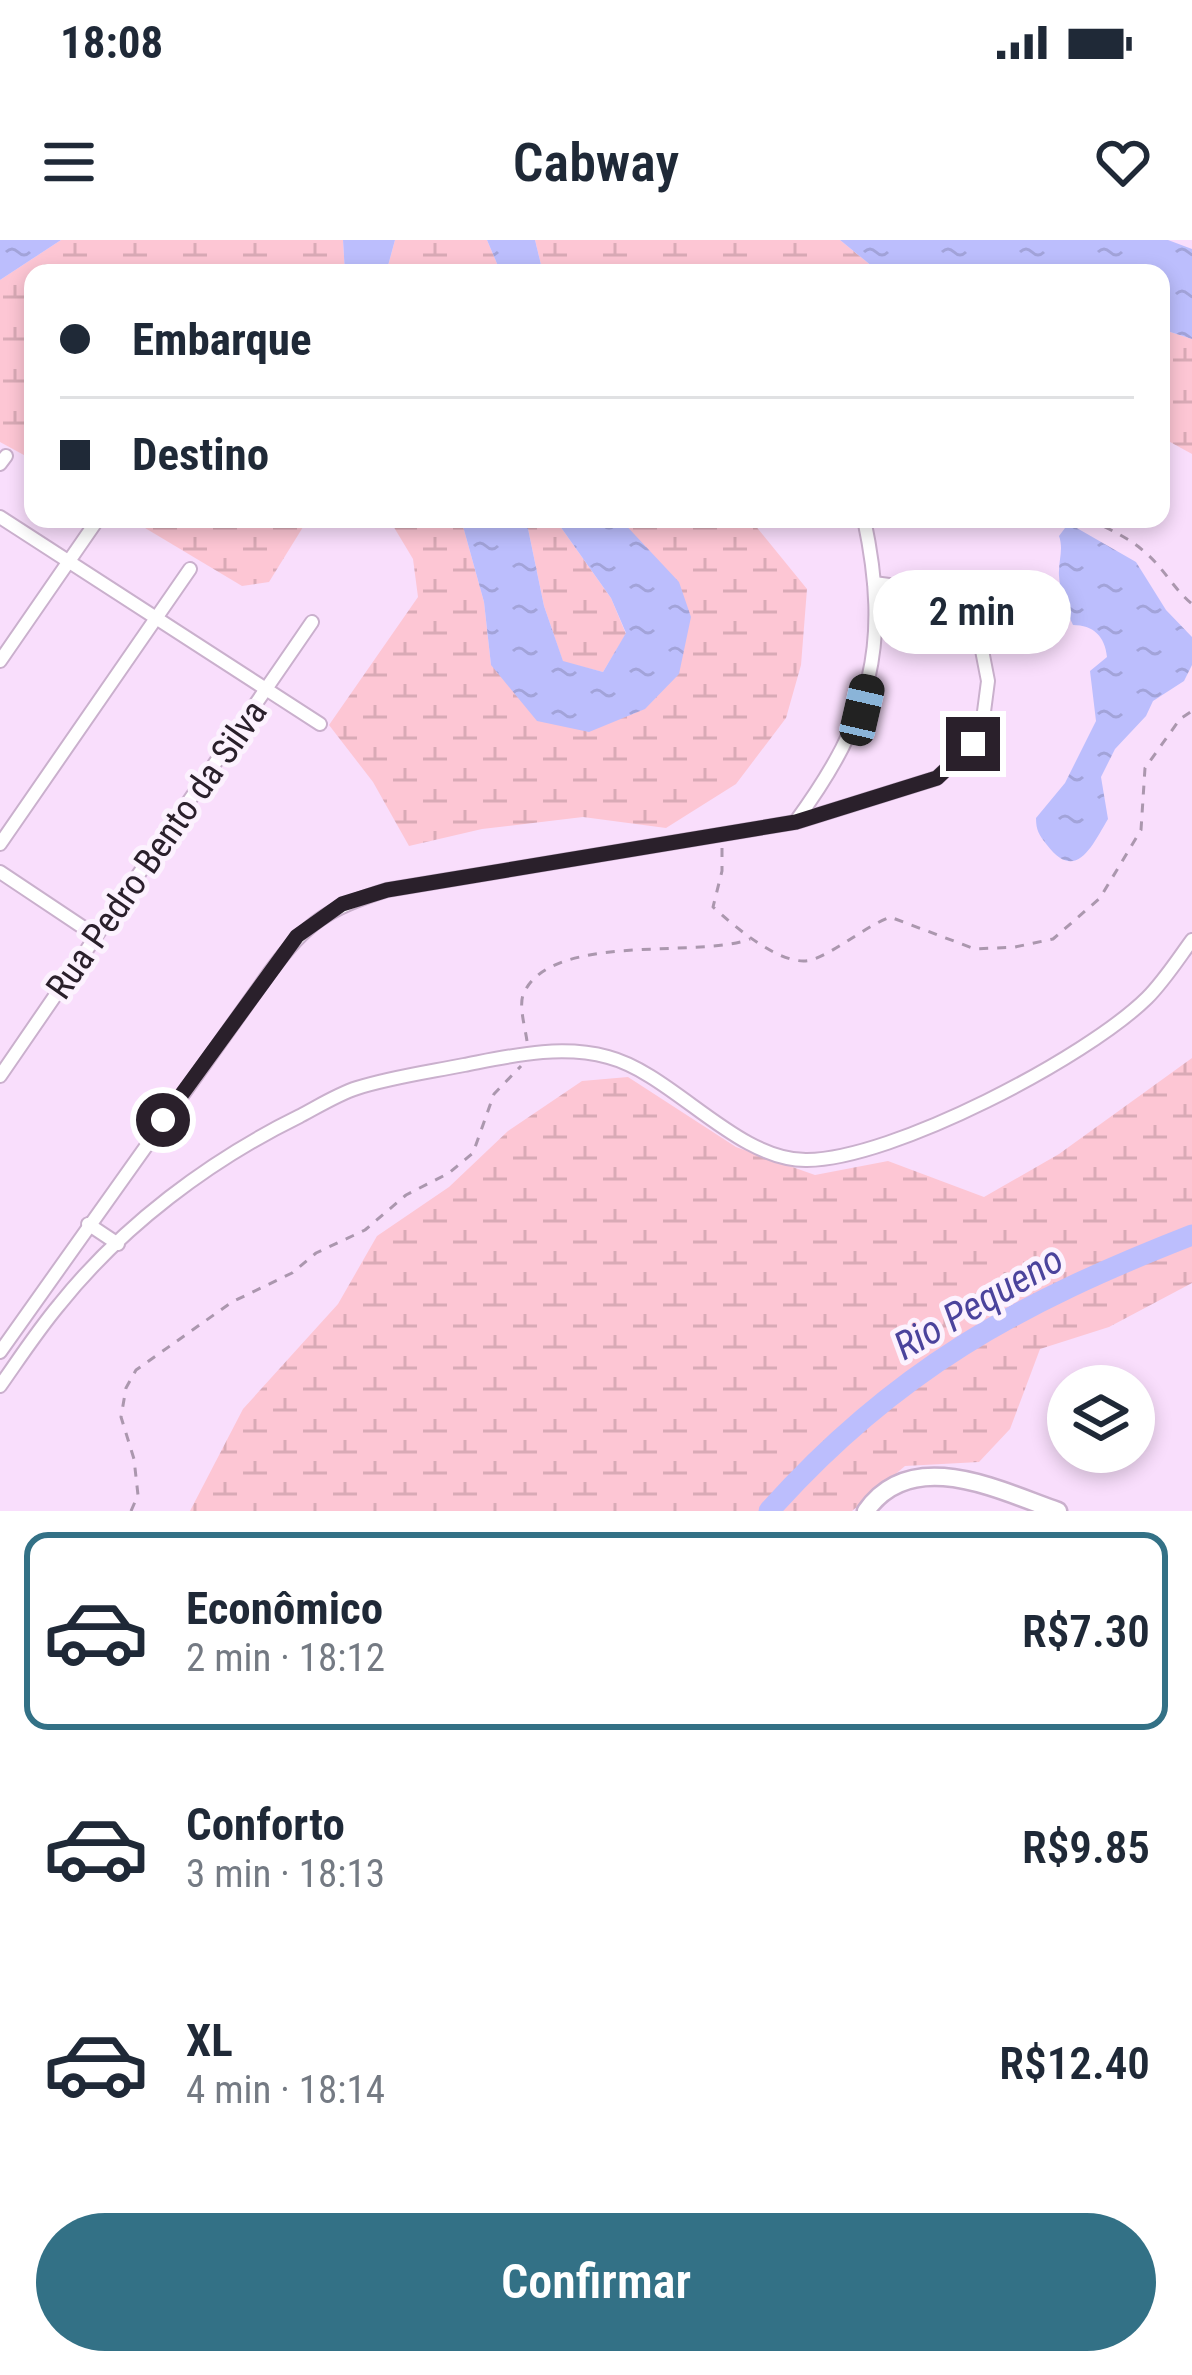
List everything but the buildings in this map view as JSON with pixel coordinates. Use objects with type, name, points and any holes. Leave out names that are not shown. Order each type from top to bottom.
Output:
[{"type":"main road","points":[[866,1511],[900,1484],[930,1476],[966,1479],[1058,1511]]},
{"type":"street","points":[[0,517],[320,724]]},
{"type":"street","points":[[0,661],[92,528]]},
{"type":"street","points":[[796,822],[834,768],[862,710],[875,654],[874,583],[865,528]]},
{"type":"street","points":[[0,844],[190,568]]},
{"type":"street","points":[[0,1352],[270,972],[316,919],[342,904],[387,890],[796,822],[937,778],[973,744],[982,727],[988,681],[980,640],[955,610],[919,589],[874,583]]},
{"type":"street","name":"Rua Pedro Bento da Silva","points":[[0,1076],[312,622]]},
{"type":"street","points":[[0,872],[96,936]]},
{"type":"street","points":[[0,1386],[58,1305],[176,1192],[262,1134],[355,1088],[529,1052],[606,1056],[641,1069],[719,1125],[766,1150],[804,1161],[860,1152],[959,1113],[1064,1060],[1149,996],[1192,940]]},
{"type":"street","points":[[88,1224],[118,1244]]},
{"type":"path","points":[[1106,528],[1150,556],[1192,604]]},
{"type":"path","points":[[722,834],[722,871],[713,907],[750,939],[800,962],[890,917],[975,949],[1053,939],[1100,898],[1142,830],[1145,768],[1180,719],[1192,711]]},
{"type":"path","points":[[131,1511],[138,1495],[134,1459],[121,1417],[126,1388],[136,1370],[232,1302],[365,1230],[406,1195],[449,1173],[473,1153],[494,1094],[529,1052],[521,999],[530,983],[558,964],[598,954],[734,945],[750,939]]},
{"type":"green space","points":[[61,240],[343,240],[344,264],[24,264]]},
{"type":"green space","points":[[395,240],[487,240],[497,264],[388,264]]},
{"type":"green space","points":[[535,240],[840,240],[869,264],[696,264],[541,264]]},
{"type":"green space","points":[[24,264],[24,455],[0,442],[0,280]]},
{"type":"green space","points":[[1170,332],[1192,339],[1192,454],[1170,442]]},
{"type":"green space","points":[[145,528],[302,528],[269,582],[242,586]]},
{"type":"green space","points":[[394,528],[463,528],[484,602],[491,665],[645,709],[621,528],[757,528],[807,589],[801,665],[786,718],[736,784],[666,828],[583,817],[482,829],[409,846],[373,782],[329,725],[418,597],[413,559]]},
{"type":"green space","points":[[528,528],[561,528],[611,598],[626,634],[603,672],[563,662],[544,606]]},
{"type":"green space","points":[[1192,1058],[1192,1283],[1109,1327],[1040,1349],[1010,1429],[979,1462],[905,1466],[852,1511],[190,1511],[243,1409],[338,1304],[377,1236],[449,1187],[508,1131],[582,1081],[628,1077],[736,1147],[815,1175],[888,1161],[984,1197],[1059,1154]]},
{"type":"water","points":[[0,240],[61,240],[24,264],[0,280]]},
{"type":"water","points":[[343,240],[395,240],[388,264],[344,264]]},
{"type":"water","points":[[487,240],[535,240],[541,264],[497,264]]},
{"type":"water","points":[[840,240],[1168,240],[1192,249],[1192,339],[1170,332],[1170,264],[869,264]]},
{"type":"water","points":[[463,528],[528,528],[544,606],[563,661],[603,672],[626,633],[611,598],[561,528],[628,528],[679,582],[691,617],[679,674],[645,709],[589,732],[537,721],[491,665],[484,602]]},
{"type":"water","points":[[1065,528],[1077,528],[1136,562],[1166,610],[1192,637],[1192,665],[1184,681],[1153,701],[1146,716],[1115,749],[1101,777],[1108,819],[1075,861],[1057,856],[1037,829],[1036,818],[1065,783],[1096,721],[1090,671],[1107,657],[1097,633],[1073,625],[1059,576],[1059,536]]},
{"type":"waterway","name":"Rio Pequeno","points":[[769,1511],[864,1418],[962,1346],[1070,1287],[1192,1235]]},
{"type":"route","points":[[163,1120],[297,936],[342,904],[387,890],[796,822],[937,778],[973,744]]}]
